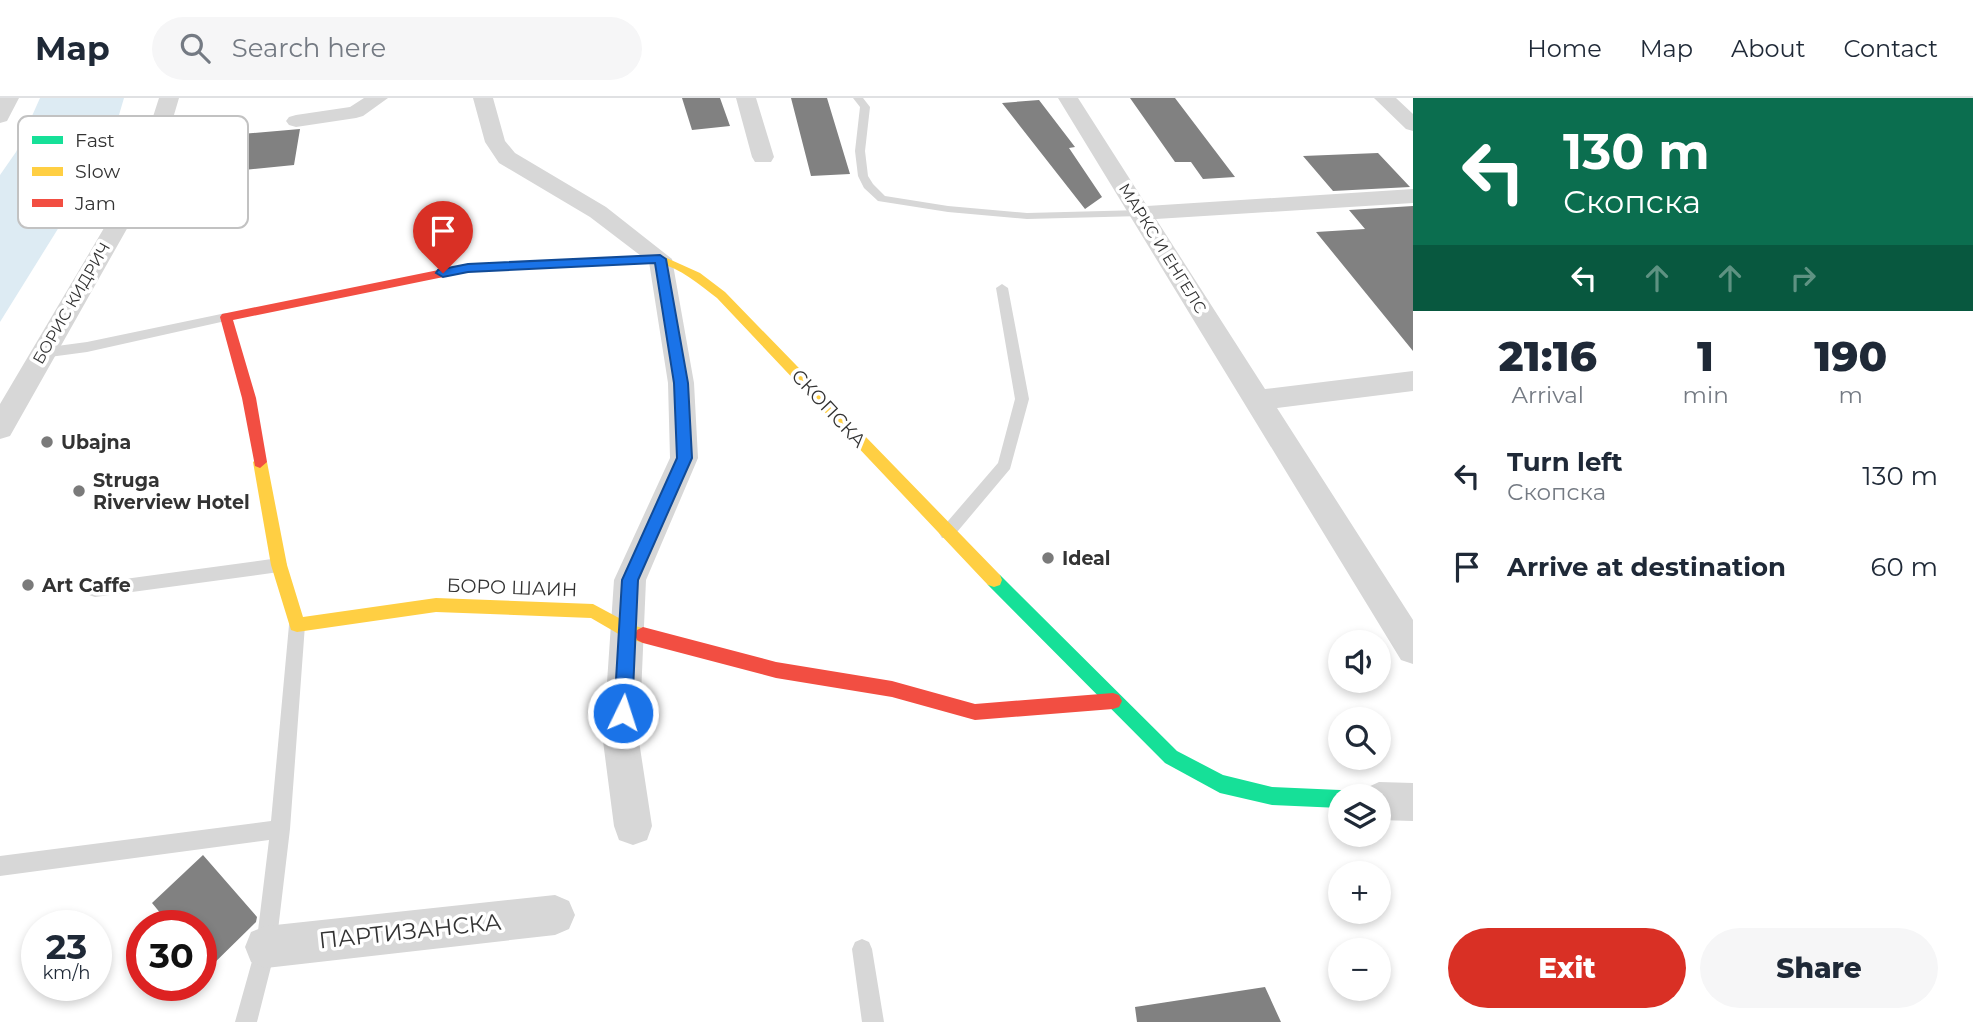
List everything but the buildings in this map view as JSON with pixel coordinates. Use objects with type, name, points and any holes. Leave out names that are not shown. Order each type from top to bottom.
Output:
[{"type":"street","points":[[0,117],[9,98]]},
{"type":"street","name":"БОРИС КИДРИЧ","points":[[163,116],[169,98]]},
{"type":"street","points":[[296,121],[356,112],[378,98]]},
{"type":"street","points":[[483,98],[495,142],[507,158],[598,212],[660,259],[681,383],[684,458],[630,580],[621,740],[633,826]]},
{"type":"street","points":[[746,98],[763,157]]},
{"type":"street","name":"МАРКС И ЕНГЕЛС","points":[[1068,98],[1413,649]]},
{"type":"street","points":[[1384,98],[1413,125]]},
{"type":"street","points":[[1142,213],[1413,196]]},
{"type":"street","name":"БОРИС КИДРИЧ","points":[[0,429],[115,228]]},
{"type":"street","name":"СКОПСКА","points":[[226,317],[468,268],[660,259],[696,276],[721,295],[947,533],[1171,757],[1220,784],[1272,796],[1328,798]]},
{"type":"street","points":[[226,317],[249,398],[279,565],[297,625]]},
{"type":"street","points":[[1256,400],[1413,381]]},
{"type":"street","name":"БОРО ШАИН","points":[[297,625],[436,605],[593,611],[628,631],[776,670],[892,689],[975,712],[1113,701]]},
{"type":"street","points":[[1391,801],[1413,802]]},
{"type":"street","name":"ПАРТИЗАНСКА","points":[[266,947],[555,915]]},
{"type":"lane","points":[[858,98],[865,107],[860,151],[863,176],[868,186],[882,199],[969,212],[1027,216],[1142,213]]},
{"type":"lane","points":[[947,533],[1005,465],[1022,399],[1002,288]]},
{"type":"lane","points":[[42,352],[87,347],[226,317]]},
{"type":"lane","points":[[95,590],[279,565]]},
{"type":"lane","points":[[246,1022],[266,947],[280,829],[297,625]]},
{"type":"lane","points":[[0,866],[280,829]]},
{"type":"lane","points":[[862,949],[873,1022]]},
{"type":"shaded area","points":[[40,98],[124,98],[118,116],[32,116]]},
{"type":"shaded area","points":[[18,148],[18,228],[58,228],[0,322],[0,175]]},
{"type":"traffic: fast","points":[[994,580],[1171,757],[1220,784],[1272,796],[1328,798]]},
{"type":"traffic: slow","points":[[638,260],[660,259],[696,276],[721,295],[994,580]]},
{"type":"traffic: slow","points":[[260,462],[279,565],[297,625],[436,605],[593,611],[628,631],[643,635]]},
{"type":"traffic: jam","points":[[260,462],[249,398],[226,317],[468,268],[638,260]]},
{"type":"traffic: jam","points":[[643,635],[776,670],[892,689],[975,712],[1113,701]]},
{"type":"place","name":"Ubajna","points":[[47,442]]},
{"type":"place","name":"Struga Riverview Hotel","points":[[79,491]]},
{"type":"place","name":"Ideal","points":[[1048,558]]},
{"type":"place","name":"Art Caffe","points":[[28,585]]},
{"type":"route","points":[[443,273],[468,268],[660,259],[681,383],[684,458],[670,495],[630,580],[623,713]]}]
